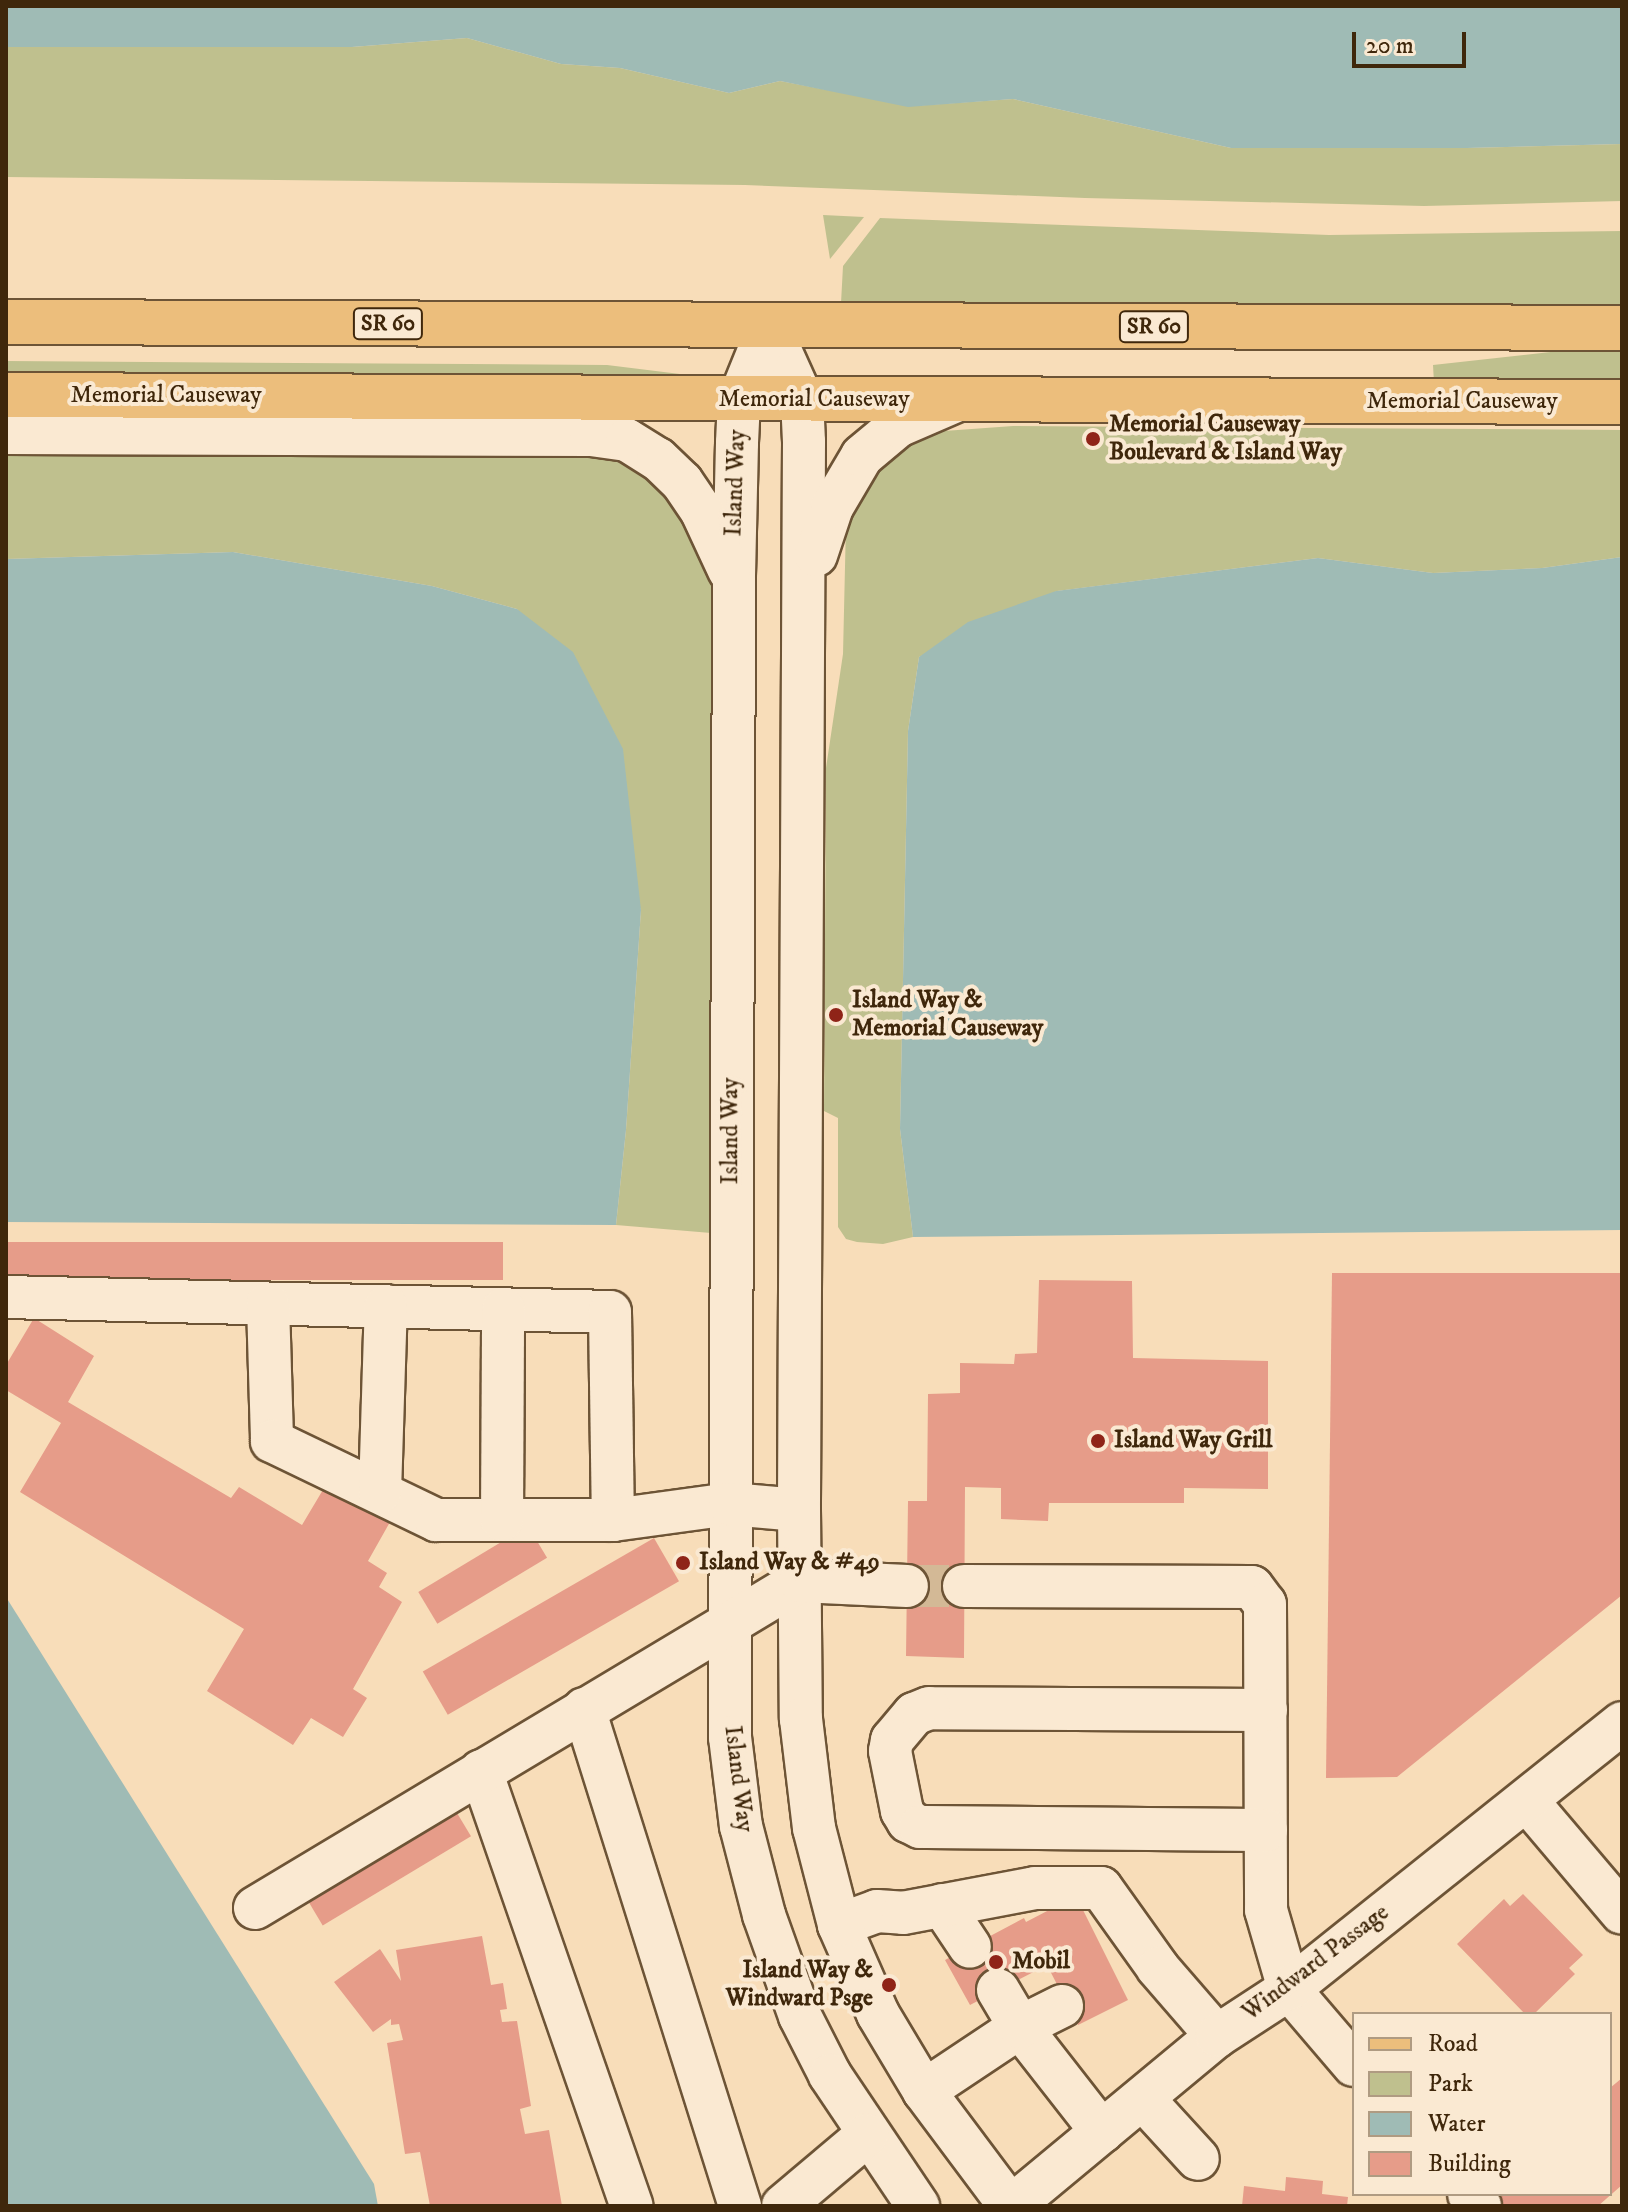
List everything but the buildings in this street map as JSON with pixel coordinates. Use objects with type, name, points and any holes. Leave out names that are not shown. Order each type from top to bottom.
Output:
[{"type":"main road","name":"SR 60","points":[[6,322],[1622,328]]},
{"type":"main road","name":"Memorial Causeway","points":[[6,395],[1622,402]]},
{"type":"street","points":[[769,326],[802,399],[806,587],[799,1510],[801,1719],[814,1828],[839,1925],[878,2014],[924,2091],[1011,2206]]},
{"type":"street","name":"Island Way","points":[[769,326],[739,400],[734,578],[728,1623],[732,1752],[741,1826],[764,1915],[800,2016],[830,2075],[867,2135],[918,2206]]},
{"type":"street","points":[[806,587],[832,507],[862,456],[898,426],[956,401]]},
{"type":"street","points":[[6,433],[563,435],[627,440],[658,459],[682,482],[702,512],[734,578]]},
{"type":"street","points":[[6,1297],[610,1312],[613,1520]]},
{"type":"street","points":[[268,1304],[272,1441],[436,1520],[613,1520],[730,1504],[799,1510]]},
{"type":"street","points":[[380,1492],[386,1306]]},
{"type":"street","points":[[502,1520],[503,1309]]},
{"type":"street","points":[[255,1908],[800,1581],[907,1586]]},
{"type":"street","points":[[964,1586],[1252,1587],[1265,1604],[1266,1910],[1289,1989],[1352,2063]]},
{"type":"street","points":[[1266,1710],[929,1708],[914,1714],[892,1740],[890,1751],[902,1811],[908,1821],[920,1827],[1266,1830]]},
{"type":"street","points":[[584,1709],[740,2206]]},
{"type":"street","name":"Windward Passage","points":[[1011,2206],[1217,2036],[1289,1989],[1528,1802],[1622,1723]]},
{"type":"street","points":[[481,1771],[632,2206]]},
{"type":"street","points":[[1528,1802],[1622,1913]]},
{"type":"street","points":[[839,1925],[877,1911],[903,1913],[1035,1888],[1101,1888],[1158,1968],[1217,2036]]},
{"type":"street","points":[[942,1905],[970,1947]]},
{"type":"street","points":[[998,1990],[1020,2027],[1102,2132]]},
{"type":"street","points":[[924,2091],[1020,2027],[1062,2006]]},
{"type":"street","points":[[1143,2099],[1198,2159]]},
{"type":"street","points":[[783,2206],[867,2135]]},
{"type":"green space","points":[[467,38],[561,64],[620,68],[729,93],[780,81],[912,106],[1013,99],[1231,148],[1467,148],[1622,144],[1622,201],[1424,206],[1085,198],[745,185],[6,177],[6,47],[352,47]]},
{"type":"green space","points":[[823,215],[864,217],[830,259]]},
{"type":"green space","points":[[880,218],[1329,235],[1622,231],[1622,311],[841,303],[843,266]]},
{"type":"green space","points":[[1577,349],[1622,349],[1622,385],[1434,383],[1433,365]]},
{"type":"green space","points":[[6,361],[607,365],[688,375],[687,378],[6,376]]},
{"type":"green space","points":[[1013,426],[1622,430],[1622,557],[1542,568],[1433,573],[1318,558],[1057,591],[919,657],[908,731],[900,1129],[913,1237],[883,1244],[857,1242],[846,1239],[838,1227],[838,1118],[824,1111],[826,768],[843,654],[846,523],[868,474],[908,443],[944,431]]},
{"type":"green space","points":[[6,442],[602,446],[665,486],[716,581],[711,1233],[616,1225],[626,1130],[641,910],[517,609],[432,586],[233,552],[6,559]]},
{"type":"water","points":[[6,6],[1622,6],[1622,144],[1467,148],[1231,148],[1013,99],[908,107],[780,81],[729,93],[620,68],[561,64],[467,38],[352,47],[6,47]]},
{"type":"water","points":[[233,552],[432,586],[517,609],[573,652],[623,749],[641,910],[626,1130],[616,1225],[6,1222],[6,559]]},
{"type":"water","points":[[1622,557],[1622,1230],[913,1237],[900,1129],[908,731],[919,657],[968,622],[1056,591],[1318,558],[1433,573],[1542,568]]},
{"type":"water","points":[[6,1597],[374,2184],[378,2206],[6,2206]]},
{"type":"tunnel","points":[[907,1586],[964,1586]]},
{"type":"place","name":"Memorial Causeway Boulevard & Island Way","points":[[1093,439]]},
{"type":"place","name":"Island Way & Memorial Causeway","points":[[836,1015]]},
{"type":"place","name":"Island Way Grill","points":[[1098,1441]]},
{"type":"place","name":"Island Way & #49","points":[[683,1563]]},
{"type":"place","name":"Mobil","points":[[996,1962]]},
{"type":"place","name":"Island Way & Windward Psge","points":[[889,1985]]}]
